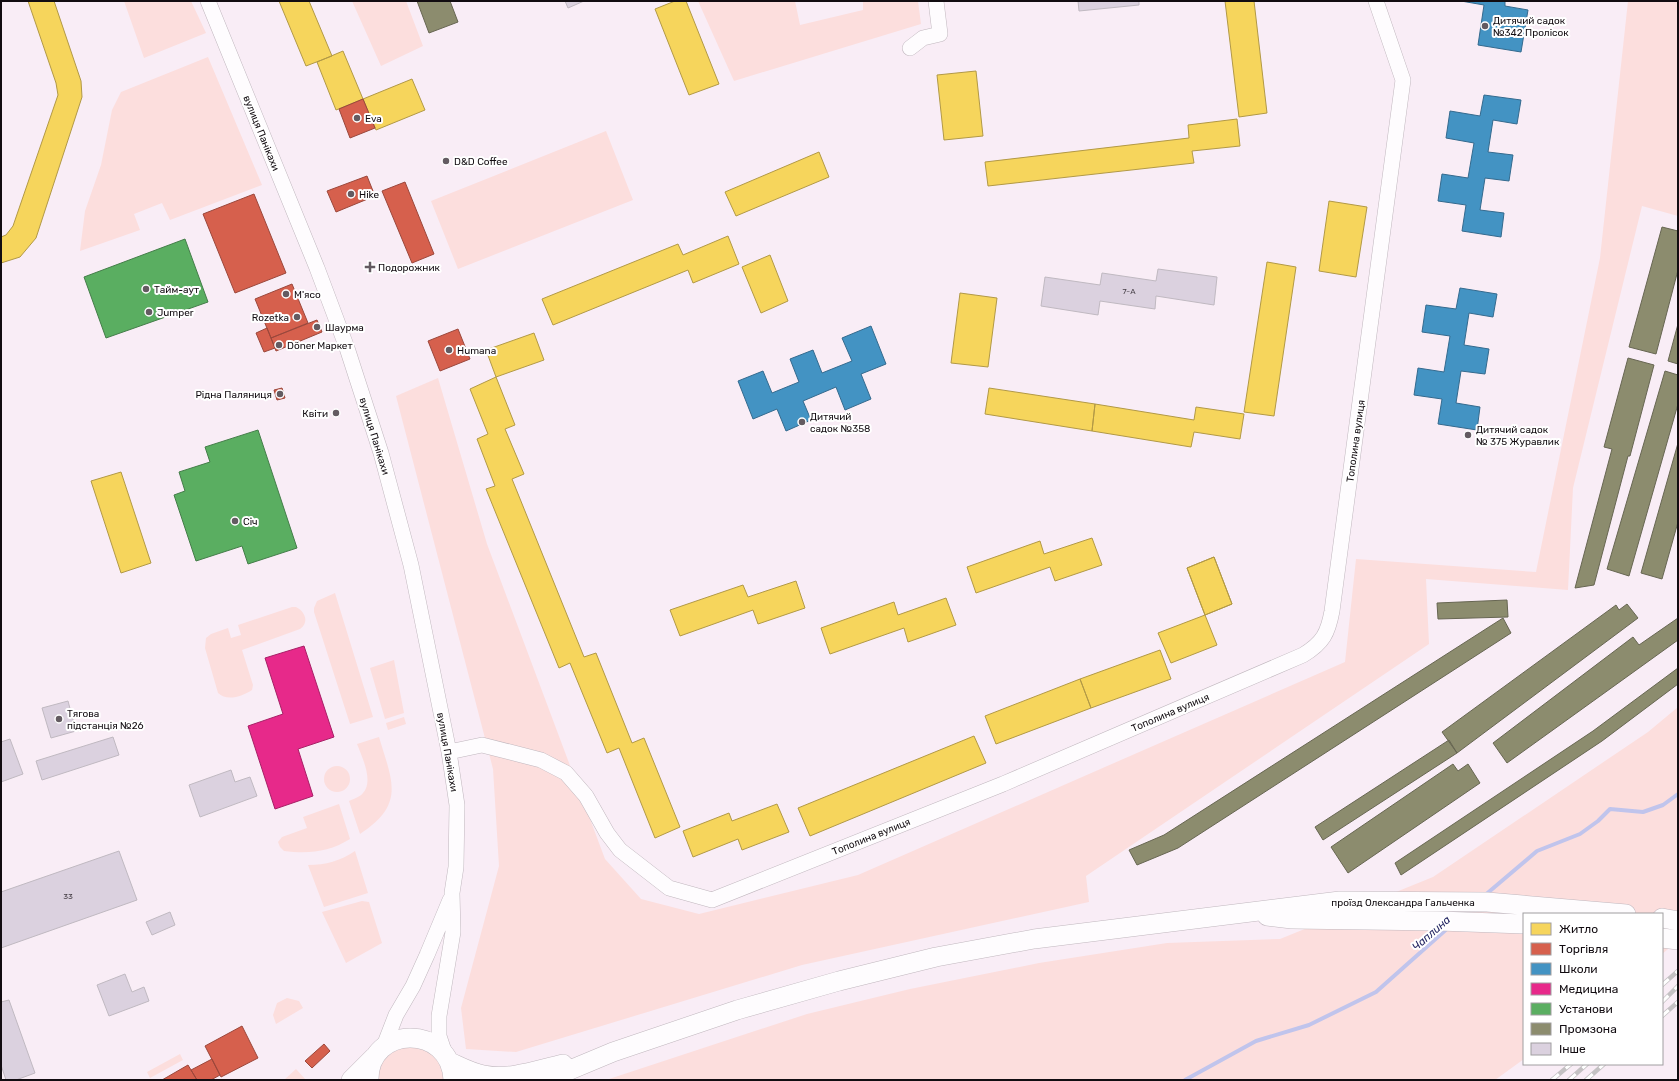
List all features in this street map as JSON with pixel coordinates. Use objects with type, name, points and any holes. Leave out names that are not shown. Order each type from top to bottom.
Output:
[{"type":"main road","name":"проїзд Олександра Гальченка","points":[[1244,914],[1291,906],[1340,901],[1440,900],[1533,905],[1616,913]]},
{"type":"main road","points":[[546,1080],[613,1052],[737,1010],[839,981],[936,957],[1034,939],[1188,919],[1244,914]]},
{"type":"main road","name":"проїзд Олександра Гальченка","points":[[1244,914],[1292,919],[1523,924]]},
{"type":"main road","points":[[1663,918],[1678,920]]},
{"type":"main road","points":[[1663,938],[1678,940]]},
{"type":"main road","points":[[369,1080],[371,1064],[380,1050],[399,1039],[416,1037],[427,1040],[437,1046],[449,1065],[484,1075],[501,1076],[518,1074],[613,1052]]},
{"type":"main road","name":"вулиця Панікахи","points":[[351,1080],[380,1050]]},
{"type":"street","name":"вулиця Панікахи","points":[[208,1],[344,341],[381,453],[410,564],[449,752],[457,805],[456,860],[452,893],[453,932],[439,1016],[440,1036],[449,1065]]},
{"type":"street","points":[[910,48],[923,38],[940,34],[936,1]]},
{"type":"street","name":"Тополина вулиця","points":[[449,752],[482,745],[541,760],[566,772],[586,796],[607,834],[620,850],[669,888],[712,900],[1003,784],[1303,655],[1315,648],[1324,637],[1329,625],[1332,611],[1403,80],[1376,1]]},
{"type":"street","name":"вулиця Панікахи","points":[[380,1050],[396,1015],[413,986],[427,956],[452,893]]},
{"type":"shaded area","points":[[124,1],[191,1],[206,33],[144,58]]},
{"type":"shaded area","points":[[352,1],[406,1],[423,46],[381,66]]},
{"type":"shaded area","points":[[698,1],[795,1],[800,25],[863,10],[863,1],[918,1],[921,24],[734,81]]},
{"type":"shaded area","points":[[1628,1],[1678,1],[1678,216],[1642,206],[1573,488],[1568,590],[1426,579],[1429,644],[1086,876],[1089,902],[802,965],[516,1052],[466,1049],[461,1008],[499,866],[493,769],[396,396],[438,378],[487,544],[605,859],[641,899],[699,914],[858,875],[1345,662],[1356,559],[1536,572],[1600,258]]},
{"type":"shaded area","points":[[208,57],[262,185],[170,220],[162,203],[134,214],[140,230],[80,251],[85,211],[101,165],[112,110],[121,92]]},
{"type":"shaded area","points":[[606,131],[633,200],[458,269],[431,201]]},
{"type":"shaded area","points":[[335,593],[373,717],[350,724],[314,612],[317,601]]},
{"type":"shaded area","points":[[292,607],[299,609],[304,615],[305,624],[303,627],[242,650],[253,685],[252,690],[240,696],[230,698],[222,696],[218,693],[205,648],[206,638],[211,634],[228,628],[231,638],[241,635],[238,625]]},
{"type":"shaded area","points":[[394,660],[404,713],[385,719],[370,668]]},
{"type":"shaded area","points":[[1678,707],[1678,941],[1663,953],[1663,913],[1523,913],[1523,1060],[1495,1080],[606,1080],[807,1014],[910,989],[1039,963],[1167,943],[1280,939],[1433,877],[1648,732]]},
{"type":"shaded area","points":[[404,717],[406,724],[388,730],[386,723]]},
{"type":"shaded area","points":[[379,737],[391,779],[392,791],[390,802],[375,823],[360,834],[349,801],[362,794],[366,788],[367,782],[366,769],[357,744]]},
{"type":"shaded area","points":[[337,766],[346,770],[350,779],[346,788],[337,792],[328,788],[324,779],[328,770]]},
{"type":"shaded area","points":[[339,804],[350,839],[334,847],[310,852],[284,851],[280,847],[278,842],[282,837],[307,828],[303,817]]},
{"type":"shaded area","points":[[355,851],[368,893],[324,907],[308,865],[333,862]]},
{"type":"shaded area","points":[[362,901],[369,902],[382,943],[346,963],[322,912]]},
{"type":"shaded area","points":[[287,998],[299,1001],[303,1008],[276,1024],[273,1015],[277,1003]]},
{"type":"shaded area","points":[[416,1044],[439,1058],[446,1080],[377,1080],[379,1065],[390,1051]]},
{"type":"shaded area","points":[[180,1054],[183,1060],[150,1078],[147,1072]]},
{"type":"shaded area","points":[[296,1069],[306,1080],[284,1080]]},
{"type":"building: Житло","points":[[28,1],[54,1],[81,81],[82,97],[36,238],[20,257],[1,263],[1,237],[6,235],[13,226],[58,95],[56,83]]},
{"type":"building: Житло","points":[[279,1],[309,1],[332,56],[306,66]]},
{"type":"building: Житло","points":[[675,1],[686,1],[719,84],[689,95],[655,9]]},
{"type":"building: Житло","points":[[1225,1],[1254,1],[1267,113],[1239,117]]},
{"type":"building: Житло","points":[[343,51],[363,99],[336,110],[317,62]]},
{"type":"building: Житло","points":[[976,71],[983,136],[944,140],[937,75]]},
{"type":"building: Житло","points":[[412,79],[425,110],[376,130],[363,99]]},
{"type":"building: Житло","points":[[1237,119],[1240,146],[1192,151],[1194,163],[988,186],[985,162],[1189,138],[1188,125]]},
{"type":"building: Житло","points":[[819,152],[829,177],[736,216],[725,192]]},
{"type":"building: Житло","points":[[1329,201],[1367,207],[1356,277],[1319,271]]},
{"type":"building: Житло","points":[[728,236],[739,264],[693,283],[688,270],[553,325],[542,299],[678,244],[683,255]]},
{"type":"building: Житло","points":[[770,255],[788,301],[761,313],[742,267]]},
{"type":"building: Житло","points":[[1267,262],[1296,267],[1274,416],[1244,412]]},
{"type":"building: Житло","points":[[960,293],[997,298],[988,367],[951,363]]},
{"type":"building: Житло","points":[[534,333],[544,360],[496,377],[486,350]]},
{"type":"building: Житло","points":[[496,377],[515,425],[505,429],[524,474],[512,479],[584,657],[596,653],[632,743],[644,738],[680,827],[655,838],[619,748],[607,753],[570,663],[559,668],[486,489],[495,486],[477,439],[488,434],[470,389]]},
{"type":"building: Житло","points":[[989,388],[1095,404],[1092,431],[985,414]]},
{"type":"building: Житло","points":[[1095,404],[1194,420],[1196,407],[1244,414],[1240,439],[1194,432],[1191,447],[1092,431]]},
{"type":"building: Житло","points":[[121,472],[151,563],[121,573],[91,481]]},
{"type":"building: Житло","points":[[1092,538],[1102,565],[1055,581],[1050,567],[976,593],[967,567],[1040,541],[1044,554]]},
{"type":"building: Житло","points":[[1214,557],[1232,604],[1205,615],[1187,568]]},
{"type":"building: Житло","points":[[1214,557],[1232,604],[1205,615],[1187,568]]},
{"type":"building: Житло","points":[[796,581],[805,608],[758,624],[753,610],[680,636],[670,610],[743,585],[748,597]]},
{"type":"building: Житло","points":[[946,598],[956,625],[908,642],[904,628],[830,654],[821,628],[894,602],[898,615]]},
{"type":"building: Житло","points":[[1205,615],[1217,645],[1171,663],[1158,633]]},
{"type":"building: Житло","points":[[1160,650],[1171,679],[1091,708],[1080,679]]},
{"type":"building: Житло","points":[[1080,679],[1091,708],[996,744],[985,716]]},
{"type":"building: Житло","points":[[974,736],[986,763],[810,836],[798,808]]},
{"type":"building: Житло","points":[[777,804],[789,832],[742,850],[738,839],[693,857],[683,831],[729,813],[732,821]]},
{"type":"building: Торгівля","name":"Eva","points":[[363,99],[375,128],[350,138],[339,109]]},
{"type":"building: Торгівля","name":"Hike","points":[[367,176],[375,196],[336,212],[327,191]]},
{"type":"building: Торгівля","points":[[405,182],[434,254],[412,263],[382,191]]},
{"type":"building: Торгівля","points":[[254,194],[286,273],[235,293],[203,214]]},
{"type":"building: Торгівля","points":[[292,284],[308,323],[271,338],[255,299]]},
{"type":"building: Торгівля","points":[[317,320],[322,332],[276,351],[271,338]]},
{"type":"building: Торгівля","points":[[267,328],[275,348],[264,352],[256,333]]},
{"type":"building: Торгівля","name":"Humana","points":[[458,329],[470,359],[440,371],[428,341]]},
{"type":"building: Торгівля","name":"Рідна Паляниця","points":[[282,388],[285,398],[277,400],[274,390]]},
{"type":"building: Торгівля","points":[[242,1026],[258,1058],[221,1077],[205,1046]]},
{"type":"building: Торгівля","points":[[324,1044],[330,1051],[312,1068],[305,1061]]},
{"type":"building: Торгівля","points":[[212,1059],[220,1075],[211,1080],[197,1080],[191,1070]]},
{"type":"building: Торгівля","points":[[188,1065],[197,1080],[162,1080]]},
{"type":"building: Школи","points":[[1461,1],[1505,1],[1505,6],[1528,10],[1521,52],[1478,45],[1484,5]]},
{"type":"building: Школи","points":[[1484,95],[1521,100],[1517,124],[1493,120],[1488,152],[1513,155],[1509,181],[1485,178],[1480,210],[1504,213],[1501,237],[1462,231],[1466,205],[1438,201],[1442,174],[1468,178],[1474,143],[1446,138],[1450,111],[1480,116]]},
{"type":"building: Школи","points":[[1460,288],[1497,294],[1493,317],[1469,313],[1464,345],[1489,349],[1485,374],[1461,371],[1456,403],[1480,407],[1477,430],[1438,424],[1442,399],[1414,395],[1418,368],[1444,372],[1450,336],[1422,332],[1426,305],[1456,309]]},
{"type":"building: Школи","points":[[871,326],[886,364],[861,374],[871,399],[845,410],[836,387],[803,401],[811,420],[786,431],[777,409],[753,419],[738,381],[763,371],[772,393],[799,382],[790,359],[813,350],[822,373],[852,361],[842,338]]},
{"type":"building: Медицина","points":[[304,646],[334,737],[298,749],[313,796],[275,809],[248,726],[283,714],[265,658]]},
{"type":"building: Установи","name":"Тайм-аут","points":[[185,239],[208,302],[106,338],[84,277]]},
{"type":"building: Установи","name":"Січ","points":[[258,430],[297,548],[248,564],[242,546],[196,561],[174,495],[185,491],[179,472],[210,462],[205,447]]},
{"type":"building: Промзона","points":[[417,1],[450,1],[458,22],[429,33]]},
{"type":"building: Промзона","points":[[1662,227],[1678,231],[1678,270],[1656,354],[1629,347]]},
{"type":"building: Промзона","points":[[1678,324],[1678,364],[1668,361]]},
{"type":"building: Промзона","points":[[1628,358],[1654,365],[1594,585],[1575,588],[1612,449],[1604,447]]},
{"type":"building: Промзона","points":[[1665,371],[1678,375],[1678,404],[1629,576],[1607,569]]},
{"type":"building: Промзона","points":[[1678,443],[1678,522],[1662,579],[1641,573]]},
{"type":"building: Промзона","points":[[1507,600],[1508,617],[1438,619],[1437,603]]},
{"type":"building: Промзона","points":[[1627,604],[1638,618],[1457,753],[1442,732],[1616,605],[1619,610]]},
{"type":"building: Промзона","points":[[1503,618],[1511,633],[1178,848],[1137,865],[1129,850],[1164,835]]},
{"type":"building: Промзона","points":[[1678,618],[1678,640],[1507,763],[1493,743],[1633,637],[1639,645]]},
{"type":"building: Промзона","points":[[1678,668],[1678,684],[1602,741],[1401,875],[1395,863],[1593,731]]},
{"type":"building: Промзона","points":[[1449,740],[1457,753],[1323,840],[1315,827]]},
{"type":"building: Промзона","points":[[1453,764],[1458,771],[1468,764],[1480,783],[1348,873],[1331,847]]},
{"type":"building: Інше","points":[[565,1],[584,1],[568,8]]},
{"type":"building: Інше","points":[[1078,1],[1139,1],[1139,5],[1079,11]]},
{"type":"building: Інше","points":[[1158,269],[1217,277],[1214,305],[1156,296],[1155,309],[1100,301],[1098,315],[1041,306],[1045,277],[1100,285],[1102,273],[1156,281]]},
{"type":"building: Інше","name":"Тягова пiдстанцiя №26","points":[[68,701],[76,731],[51,738],[42,708]]},
{"type":"building: Інше","points":[[113,737],[119,755],[42,780],[36,761]]},
{"type":"building: Інше","points":[[10,739],[23,774],[1,782],[1,742]]},
{"type":"building: Інше","points":[[231,770],[235,782],[250,777],[257,796],[200,817],[189,785]]},
{"type":"building: Інше","points":[[119,851],[137,900],[1,948],[1,892]]},
{"type":"building: Інше","points":[[170,912],[175,925],[152,935],[146,922]]},
{"type":"building: Інше","points":[[125,974],[132,992],[144,987],[149,1001],[109,1016],[97,985]]},
{"type":"building: Інше","points":[[9,1000],[35,1073],[16,1080],[6,1080],[1,1065],[1,1002]]},
{"type":"waterway","name":"Чаплина","points":[[1484,896],[1537,851],[1580,834],[1598,821],[1610,809],[1643,812],[1663,805],[1678,794]]},
{"type":"waterway","name":"Чаплина","points":[[1185,1080],[1256,1041],[1309,1025],[1376,992],[1449,927]]},
{"type":"railway","points":[[1663,984],[1678,971]]},
{"type":"railway","points":[[1663,1001],[1678,986]]},
{"type":"railway","points":[[1663,1015],[1678,1002]]},
{"type":"railway","points":[[1552,1080],[1570,1065]]},
{"type":"railway","points":[[1569,1080],[1586,1065]]},
{"type":"railway","points":[[1586,1080],[1603,1065]]},
{"type":"place","name":"Дитячий садок №342 Пролісок","points":[[1485,26]]},
{"type":"place","name":"Eva","points":[[357,118]]},
{"type":"place","name":"D&D Coffee","points":[[446,161]]},
{"type":"place","name":"Hike","points":[[351,194]]},
{"type":"place","name":"Подорожник","points":[[370,267]]},
{"type":"place","name":"Тайм-аут","points":[[146,289]]},
{"type":"place","name":"М'ясо","points":[[286,294]]},
{"type":"place","name":"Jumper","points":[[149,312]]},
{"type":"place","name":"Rozetka","points":[[297,317]]},
{"type":"place","name":"Шаурма","points":[[317,327]]},
{"type":"place","name":"Döner Маркет","points":[[279,345]]},
{"type":"place","name":"Humana","points":[[449,350]]},
{"type":"place","name":"Рідна Паляниця","points":[[280,394]]},
{"type":"place","name":"Квіти","points":[[336,413]]},
{"type":"place","name":"Дитячий садок №358","points":[[802,422]]},
{"type":"place","name":"Дитячий садок № 375 Журавлик","points":[[1468,435]]},
{"type":"place","name":"Січ","points":[[235,521]]},
{"type":"place","name":"Тягова пiдстанцiя №26","points":[[59,719]]}]
